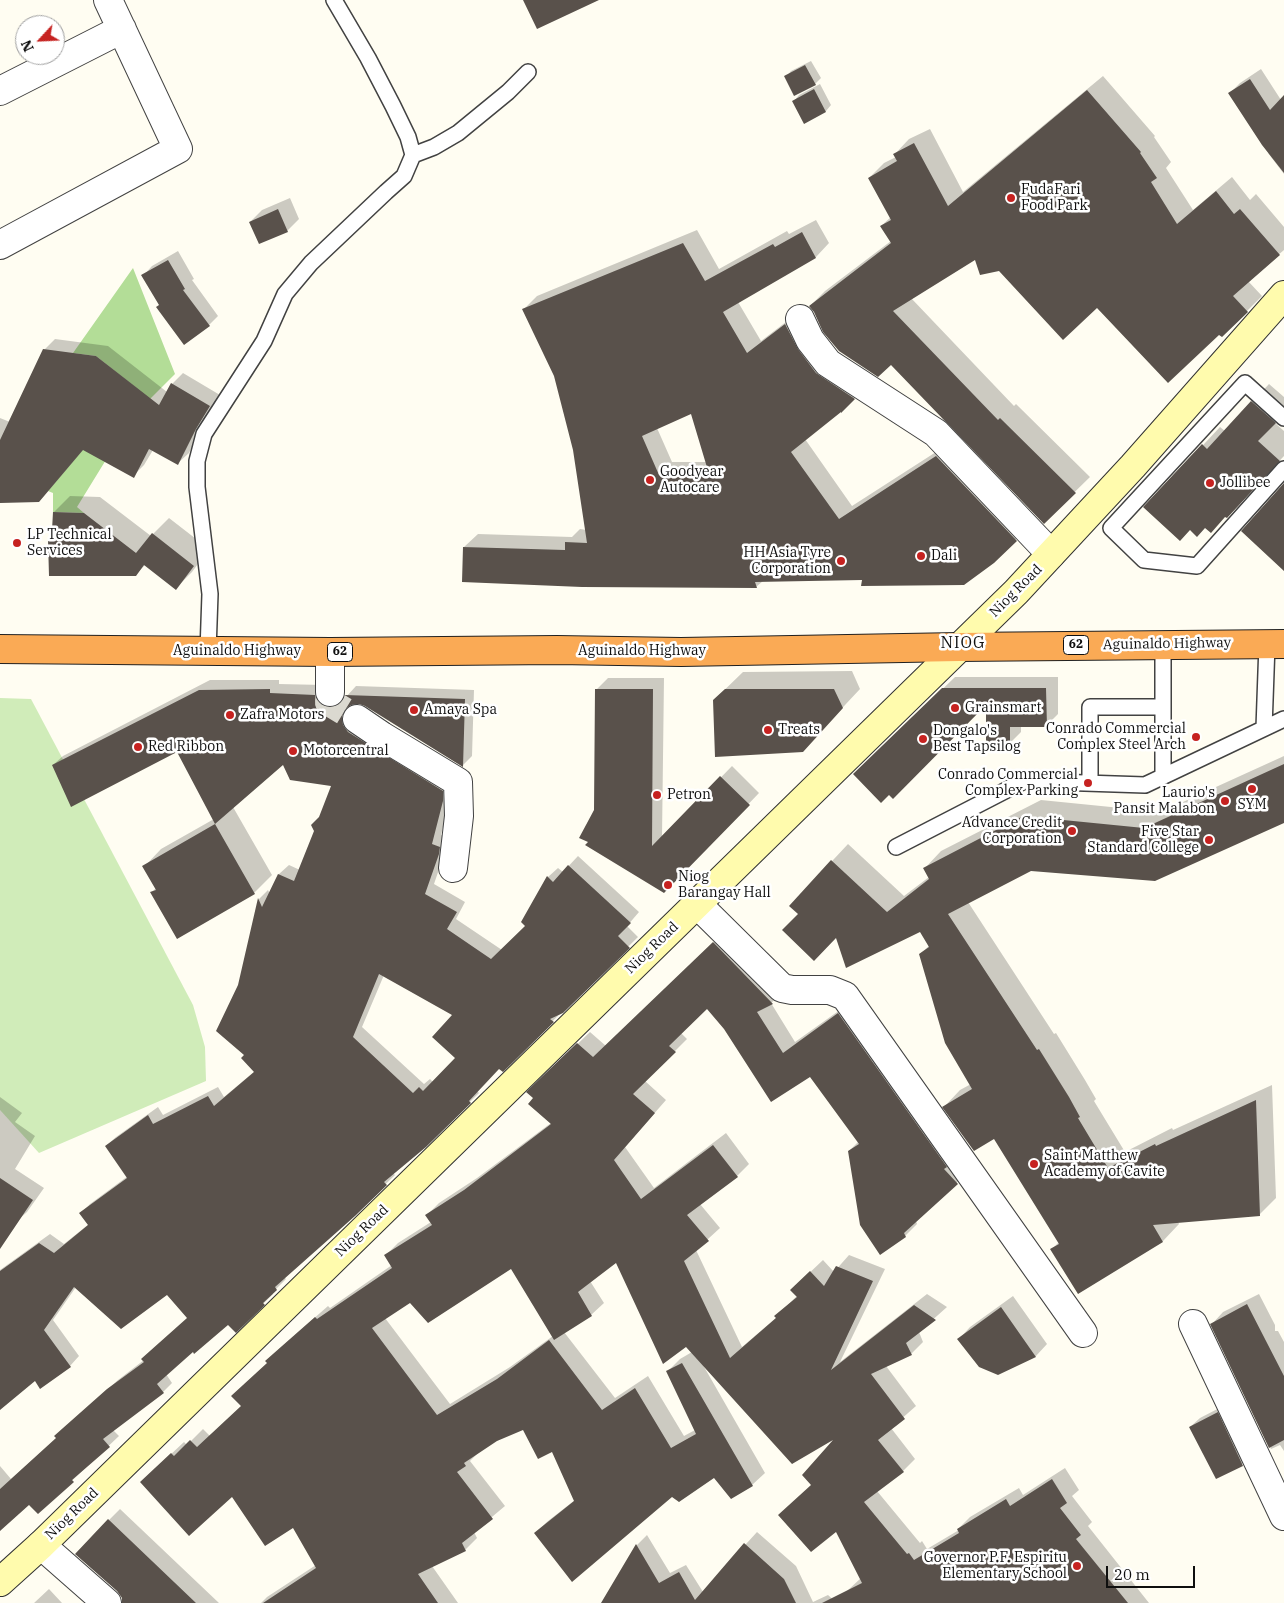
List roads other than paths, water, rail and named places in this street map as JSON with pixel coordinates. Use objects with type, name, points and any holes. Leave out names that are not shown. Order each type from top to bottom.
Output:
[{"type":"highway","name":"Aguinaldo Highway","points":[[0,649],[330,652],[557,650],[681,652],[1162,644],[1275,644]]},
{"type":"street","points":[[0,245],[178,149],[108,0]]},
{"type":"street","points":[[0,91],[122,29]]},
{"type":"street","name":"Niog Road","points":[[0,1582],[41,1545],[1016,592],[1146,451],[1284,295]]},
{"type":"street","points":[[800,319],[810,340],[828,363],[936,433],[1051,554]]},
{"type":"street","points":[[330,652],[330,692]]},
{"type":"street","points":[[357,719],[458,782],[459,816],[453,868]]},
{"type":"street","points":[[697,904],[782,988],[792,990],[830,990],[845,996],[1083,1332]]},
{"type":"street","points":[[1193,1324],[1284,1516]]},
{"type":"street","points":[[41,1545],[107,1603]]},
{"type":"lane","points":[[208,651],[210,594],[197,487],[197,461],[204,434],[264,341],[285,294],[311,263],[404,176],[413,155],[408,137],[393,106],[368,58],[334,0]]},
{"type":"lane","points":[[413,155],[434,147],[458,133],[508,92],[528,72]]},
{"type":"lane","points":[[1284,418],[1245,383],[1111,528],[1144,560],[1197,566],[1284,469]]},
{"type":"lane","points":[[1162,644],[1163,776]]},
{"type":"lane","points":[[1264,728],[1275,644]]},
{"type":"lane","points":[[1090,783],[1090,707],[1163,707]]},
{"type":"lane","points":[[896,847],[1024,780],[1145,785],[1284,719]]},
{"type":"tunnel","points":[[330,692],[329,702],[357,719]]},
{"type":"place","name":"FudaFari Food Park","points":[[1011,198]]},
{"type":"place","name":"Goodyear Autocare","points":[[650,480]]},
{"type":"place","name":"Jollibee","points":[[1210,483]]},
{"type":"place","name":"LP Technical Services","points":[[17,543]]},
{"type":"place","name":"Dali","points":[[921,556]]},
{"type":"place","name":"HH Asia Tyre Corporation","points":[[841,561]]},
{"type":"place","name":"Grainsmart","points":[[955,708]]},
{"type":"place","name":"Amaya Spa","points":[[414,710]]},
{"type":"place","name":"Zafra Motors","points":[[230,715]]},
{"type":"place","name":"Treats","points":[[768,730]]},
{"type":"place","name":"Conrado Commercial Complex Steel Arch","points":[[1196,737]]},
{"type":"place","name":"Dongalo's Best Tapsilog","points":[[923,739]]},
{"type":"place","name":"Red Ribbon","points":[[138,747]]},
{"type":"place","name":"Motorcentral","points":[[293,751]]},
{"type":"place","name":"Conrado Commercial Complex Parking","points":[[1088,783]]},
{"type":"place","name":"SYM","points":[[1252,789]]},
{"type":"place","name":"Petron","points":[[657,795]]},
{"type":"place","name":"Laurio's Pansit Malabon","points":[[1225,801]]},
{"type":"place","name":"Advance Credit Corporation","points":[[1072,831]]},
{"type":"place","name":"Five Star Standard College","points":[[1209,840]]},
{"type":"place","name":"Niog Barangay Hall","points":[[668,885]]},
{"type":"place","name":"Saint Matthew Academy of Cavite","points":[[1034,1164]]},
{"type":"place","name":"Governor P.F. Espiritu Elementary School","points":[[1077,1566]]},
{"type":"district","name":"NIOG","points":[[963,643]]}]
